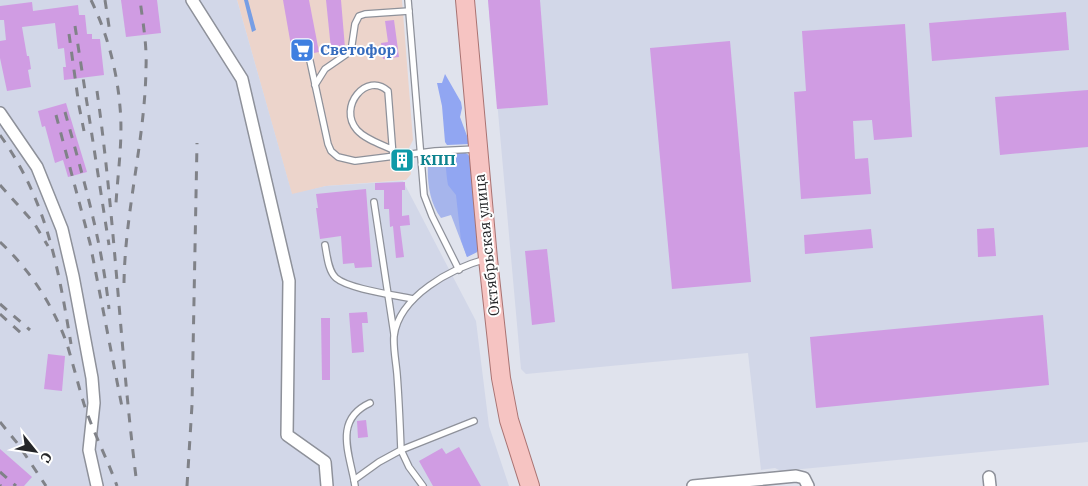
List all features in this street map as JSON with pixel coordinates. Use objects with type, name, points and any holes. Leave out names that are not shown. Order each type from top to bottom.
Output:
[{"type":"main road","name":"Октябрьская улица","points":[[465,0],[488,259],[505,402],[514,441],[530,486]]},
{"type":"street","points":[[192,0],[242,79],[289,282],[287,435],[326,462],[327,486]]},
{"type":"street","points":[[0,113],[37,167],[62,229],[73,276],[92,378],[94,403],[89,450],[97,486]]},
{"type":"street","points":[[693,486],[796,476],[804,478],[808,486]]},
{"type":"lane","points":[[408,0],[426,203],[460,270]]},
{"type":"lane","points":[[315,85],[325,69],[351,51],[359,16],[409,11]]},
{"type":"lane","points":[[310,61],[328,144],[334,154],[344,160],[355,162],[421,152],[478,149]]},
{"type":"lane","points":[[391,149],[358,132],[351,122],[349,111],[353,100],[362,89],[375,84],[382,86],[388,91],[393,156]]},
{"type":"lane","points":[[374,202],[394,336],[401,450],[409,467],[423,486]]},
{"type":"lane","points":[[325,245],[331,269],[336,278],[354,286],[413,299]]},
{"type":"lane","points":[[394,336],[404,310],[425,288],[475,262],[488,259]]},
{"type":"lane","points":[[370,403],[359,408],[353,415],[347,429],[347,446],[355,483],[386,457],[474,421]]},
{"type":"shaded area","points":[[0,0],[237,0],[292,194],[326,186],[403,181],[476,321],[489,426],[509,486],[0,486]]},
{"type":"shaded area","points":[[237,0],[402,0],[413,140],[409,148],[411,174],[406,180],[326,186],[292,195]]},
{"type":"shaded area","points":[[244,0],[248,0],[256,30],[252,32]]},
{"type":"shaded area","points":[[488,0],[1088,0],[1088,442],[781,471],[775,468],[761,470],[748,353],[526,374],[521,369]]},
{"type":"shaded area","points":[[445,74],[461,102],[460,117],[470,144],[447,145],[445,142],[442,106],[437,83],[442,83]]},
{"type":"shaded area","points":[[465,153],[471,157],[479,250],[467,257],[461,240],[456,195],[448,185],[445,159],[447,154]]},
{"type":"shaded area","points":[[468,154],[477,252],[467,257],[451,215],[441,218],[437,212],[430,191],[428,169],[428,162],[433,156]]},
{"type":"building","points":[[121,0],[157,0],[161,33],[126,37]]},
{"type":"building","points":[[283,0],[309,0],[319,52],[293,57]]},
{"type":"building","points":[[326,0],[341,0],[345,48],[331,49]]},
{"type":"building","points":[[488,0],[540,0],[548,105],[497,109]]},
{"type":"building","points":[[32,2],[33,11],[78,5],[79,15],[85,15],[87,34],[92,34],[92,39],[100,39],[104,75],[64,80],[63,67],[66,67],[64,48],[58,49],[55,23],[22,27],[31,69],[28,70],[31,87],[7,91],[0,58],[0,41],[6,40],[4,20],[0,20],[0,6]]},
{"type":"building","points":[[1066,12],[1069,50],[932,61],[929,23]]},
{"type":"building","points":[[394,20],[399,57],[383,59],[381,43],[388,42],[385,21]]},
{"type":"building","points":[[905,24],[912,137],[874,140],[872,120],[853,121],[855,159],[868,158],[871,194],[801,199],[794,92],[806,91],[802,31]]},
{"type":"building","points":[[730,41],[751,282],[672,289],[650,48]]},
{"type":"building","points":[[1088,90],[1088,147],[1000,155],[995,97]]},
{"type":"building","points":[[66,103],[87,172],[68,177],[63,160],[55,163],[45,126],[42,127],[38,111]]},
{"type":"building","points":[[405,182],[405,190],[402,190],[402,216],[409,215],[410,225],[400,226],[404,257],[396,258],[393,226],[390,227],[389,209],[384,209],[384,190],[375,190],[375,183]]},
{"type":"building","points":[[366,189],[372,267],[355,268],[354,263],[343,264],[341,236],[320,239],[316,194]]},
{"type":"building","points":[[994,228],[996,256],[978,257],[977,229]]},
{"type":"building","points":[[871,229],[873,248],[805,254],[804,235]]},
{"type":"building","points":[[547,249],[555,322],[532,325],[525,251]]},
{"type":"building","points":[[367,312],[368,323],[362,323],[364,352],[352,353],[349,313]]},
{"type":"building","points":[[1043,315],[1049,385],[816,408],[810,337]]},
{"type":"building","points":[[321,318],[330,318],[330,380],[322,380]]},
{"type":"building","points":[[48,354],[65,356],[62,391],[44,389]]},
{"type":"building","points":[[366,420],[368,437],[358,438],[357,421]]},
{"type":"building","points":[[459,447],[481,486],[433,486],[419,461],[442,448],[446,454]]},
{"type":"building","points":[[0,449],[32,477],[24,486],[0,486]]},
{"type":"railway","points":[[91,0],[106,39],[119,93],[121,131],[116,203]]},
{"type":"railway","points":[[105,0],[110,33]]},
{"type":"railway","points":[[124,283],[128,229],[145,95],[146,51],[140,0]]},
{"type":"railway","points":[[75,26],[109,245]]},
{"type":"railway","points":[[69,34],[84,131]]},
{"type":"railway","points":[[97,91],[136,477]]},
{"type":"railway","points":[[65,112],[97,234],[109,309]]},
{"type":"railway","points":[[56,115],[90,243],[122,407]]},
{"type":"railway","points":[[0,135],[16,160],[40,210],[55,261],[71,344]]},
{"type":"railway","points":[[187,486],[192,405],[197,143]]},
{"type":"railway","points":[[0,185],[34,223],[48,246]]},
{"type":"railway","points":[[0,242],[31,276],[55,316],[67,344],[88,414],[117,486]]},
{"type":"railway","points":[[0,304],[30,330]]},
{"type":"railway","points":[[0,314],[21,333]]},
{"type":"railway","points":[[0,422],[18,444],[46,486]]},
{"type":"railway","points":[[0,472],[16,486]]},
{"type":"place","name":"Светофор","points":[[302,50]]},
{"type":"place","name":"КПП","points":[[402,160]]}]
